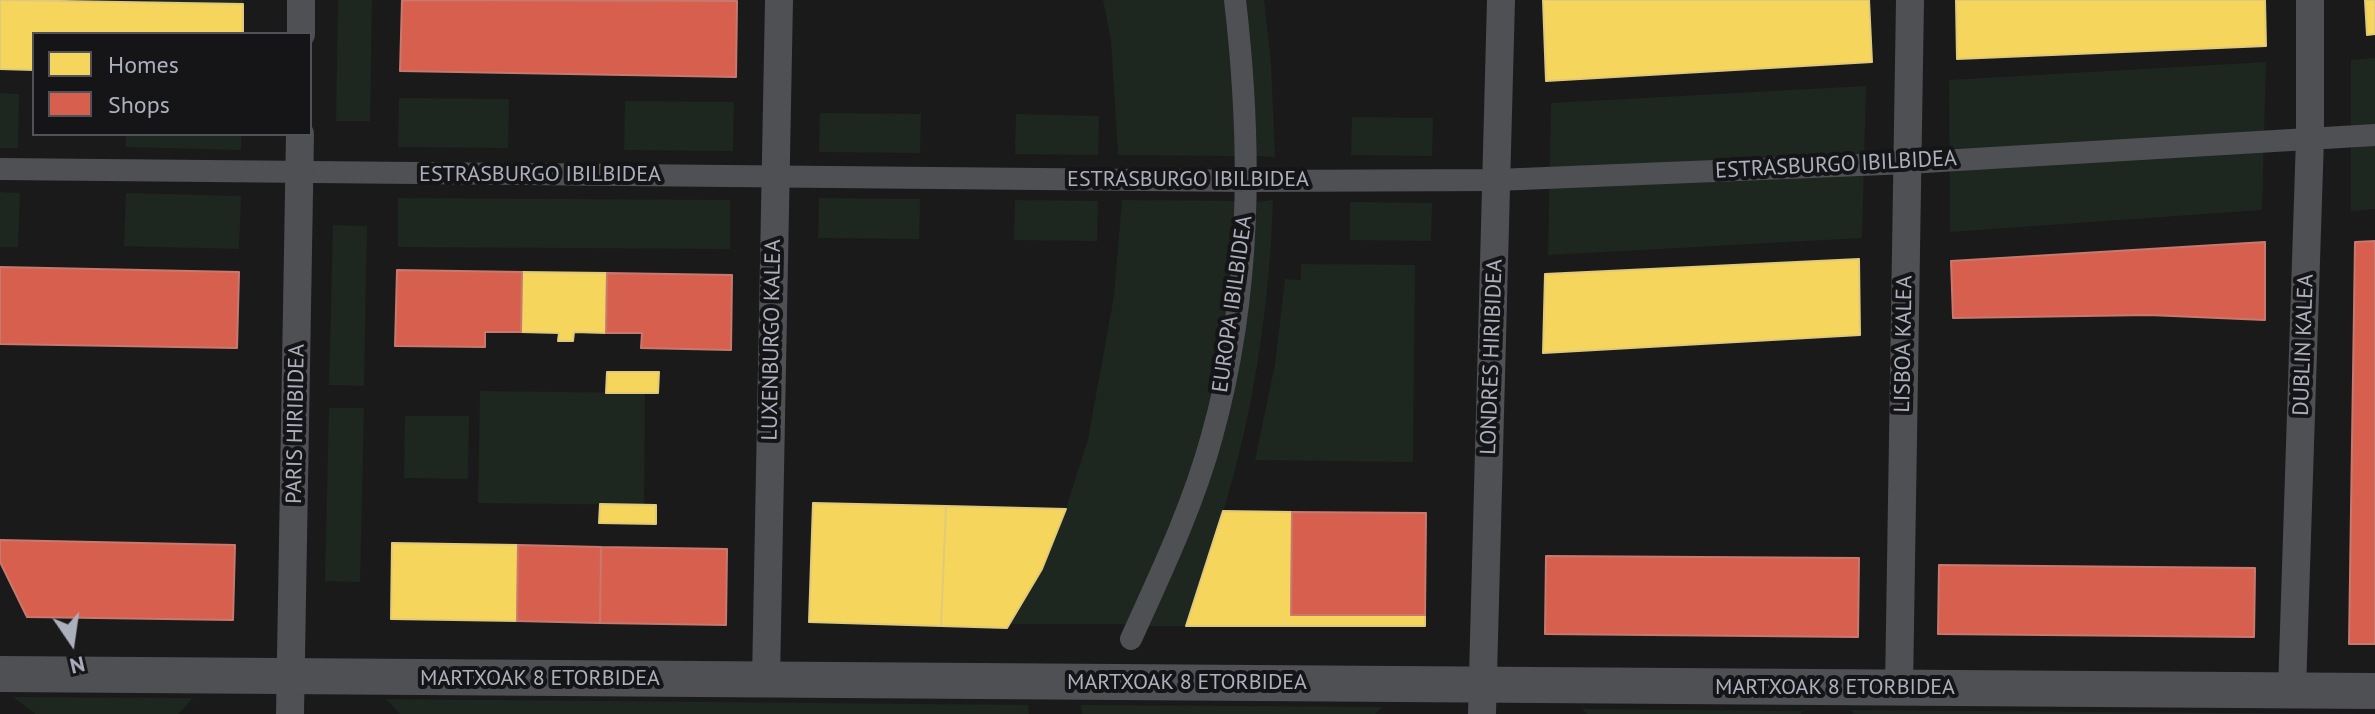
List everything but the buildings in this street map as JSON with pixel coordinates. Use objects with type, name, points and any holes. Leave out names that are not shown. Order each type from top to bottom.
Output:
[{"type":"street","points":[[301,0],[301,32]]},
{"type":"street","name":"LUXENBURGO KALEA","points":[[766,680],[779,0]]},
{"type":"street","name":"EUROPA IBILBIDEA","points":[[1131,639],[1173,546],[1212,436],[1232,344],[1240,288],[1247,181],[1245,85],[1235,0]]},
{"type":"street","name":"LONDRES HIRIBIDEA","points":[[1482,699],[1501,0]]},
{"type":"street","name":"LISBOA KALEA","points":[[1899,688],[1910,0]]},
{"type":"street","name":"DUBLIN KALEA","points":[[2292,690],[2310,138],[2310,0]]},
{"type":"street","name":"ESTRASBURGO IBILBIDEA","points":[[0,169],[1247,181],[1497,180],[1908,163],[2375,135]]},
{"type":"street","name":"PARIS HIRIBIDEA","points":[[290,714],[300,136]]},
{"type":"street","name":"MARTXOAK 8 ETORBIDEA","points":[[0,674],[766,680],[1482,699],[1899,688],[2375,691]]},
{"type":"shaded area","points":[[243,0],[243,4],[151,2]]},
{"type":"shaded area","points":[[338,0],[372,0],[370,121],[336,121]]},
{"type":"shaded area","points":[[1103,0],[1228,0],[1241,156],[1118,155],[1111,40]]},
{"type":"shaded area","points":[[1242,0],[1264,0],[1271,63],[1275,157],[1254,156]]},
{"type":"shaded area","points":[[2375,58],[2375,209],[2351,211],[2351,60]]},
{"type":"shaded area","points":[[2266,62],[2262,210],[1950,232],[1949,80]]},
{"type":"shaded area","points":[[1866,86],[1862,238],[1548,255],[1551,103]]},
{"type":"shaded area","points":[[0,93],[19,94],[18,148],[0,148]]},
{"type":"shaded area","points":[[399,98],[509,99],[508,148],[398,147]]},
{"type":"shaded area","points":[[625,101],[734,102],[733,151],[624,150]]},
{"type":"shaded area","points":[[820,113],[921,114],[920,153],[819,152]]},
{"type":"shaded area","points":[[1016,114],[1099,116],[1098,155],[1015,154]]},
{"type":"shaded area","points":[[1352,117],[1433,118],[1432,156],[1351,155]]},
{"type":"shaded area","points":[[126,136],[241,136],[241,150],[126,147]]},
{"type":"shaded area","points":[[0,192],[20,193],[18,247],[0,247]]},
{"type":"shaded area","points":[[126,193],[241,196],[239,249],[124,246]]},
{"type":"shaded area","points":[[398,198],[730,200],[730,249],[398,247]]},
{"type":"shaded area","points":[[819,198],[920,199],[919,239],[818,238]]},
{"type":"shaded area","points":[[1015,200],[1098,201],[1097,241],[1014,240]]},
{"type":"shaded area","points":[[1122,200],[1243,201],[1217,384],[1192,474],[1128,624],[1009,624],[1042,569],[1066,509],[1088,439],[1114,296]]},
{"type":"shaded area","points":[[1273,200],[1266,299],[1257,365],[1245,430],[1226,503],[1186,626],[1144,626],[1193,521],[1255,202]]},
{"type":"shaded area","points":[[1350,202],[1432,203],[1431,241],[1350,240]]},
{"type":"shaded area","points":[[333,225],[367,226],[364,386],[329,385]]},
{"type":"shaded area","points":[[1301,264],[1415,265],[1413,462],[1255,460],[1275,364],[1285,279],[1301,280]]},
{"type":"shaded area","points":[[480,391],[645,393],[644,505],[478,503]]},
{"type":"shaded area","points":[[329,408],[364,408],[360,582],[325,581]]},
{"type":"shaded area","points":[[405,416],[469,416],[468,479],[404,478]]},
{"type":"shaded area","points":[[13,697],[193,698],[178,714],[36,714]]},
{"type":"shaded area","points":[[386,699],[1028,705],[1029,714],[400,714]]},
{"type":"shaded area","points":[[1081,705],[1382,707],[1375,714],[1082,714]]},
{"type":"shaded area","points":[[1582,709],[1804,711],[1800,714],[1587,714]]},
{"type":"shaded area","points":[[1850,710],[2366,714],[1854,714]]}]
